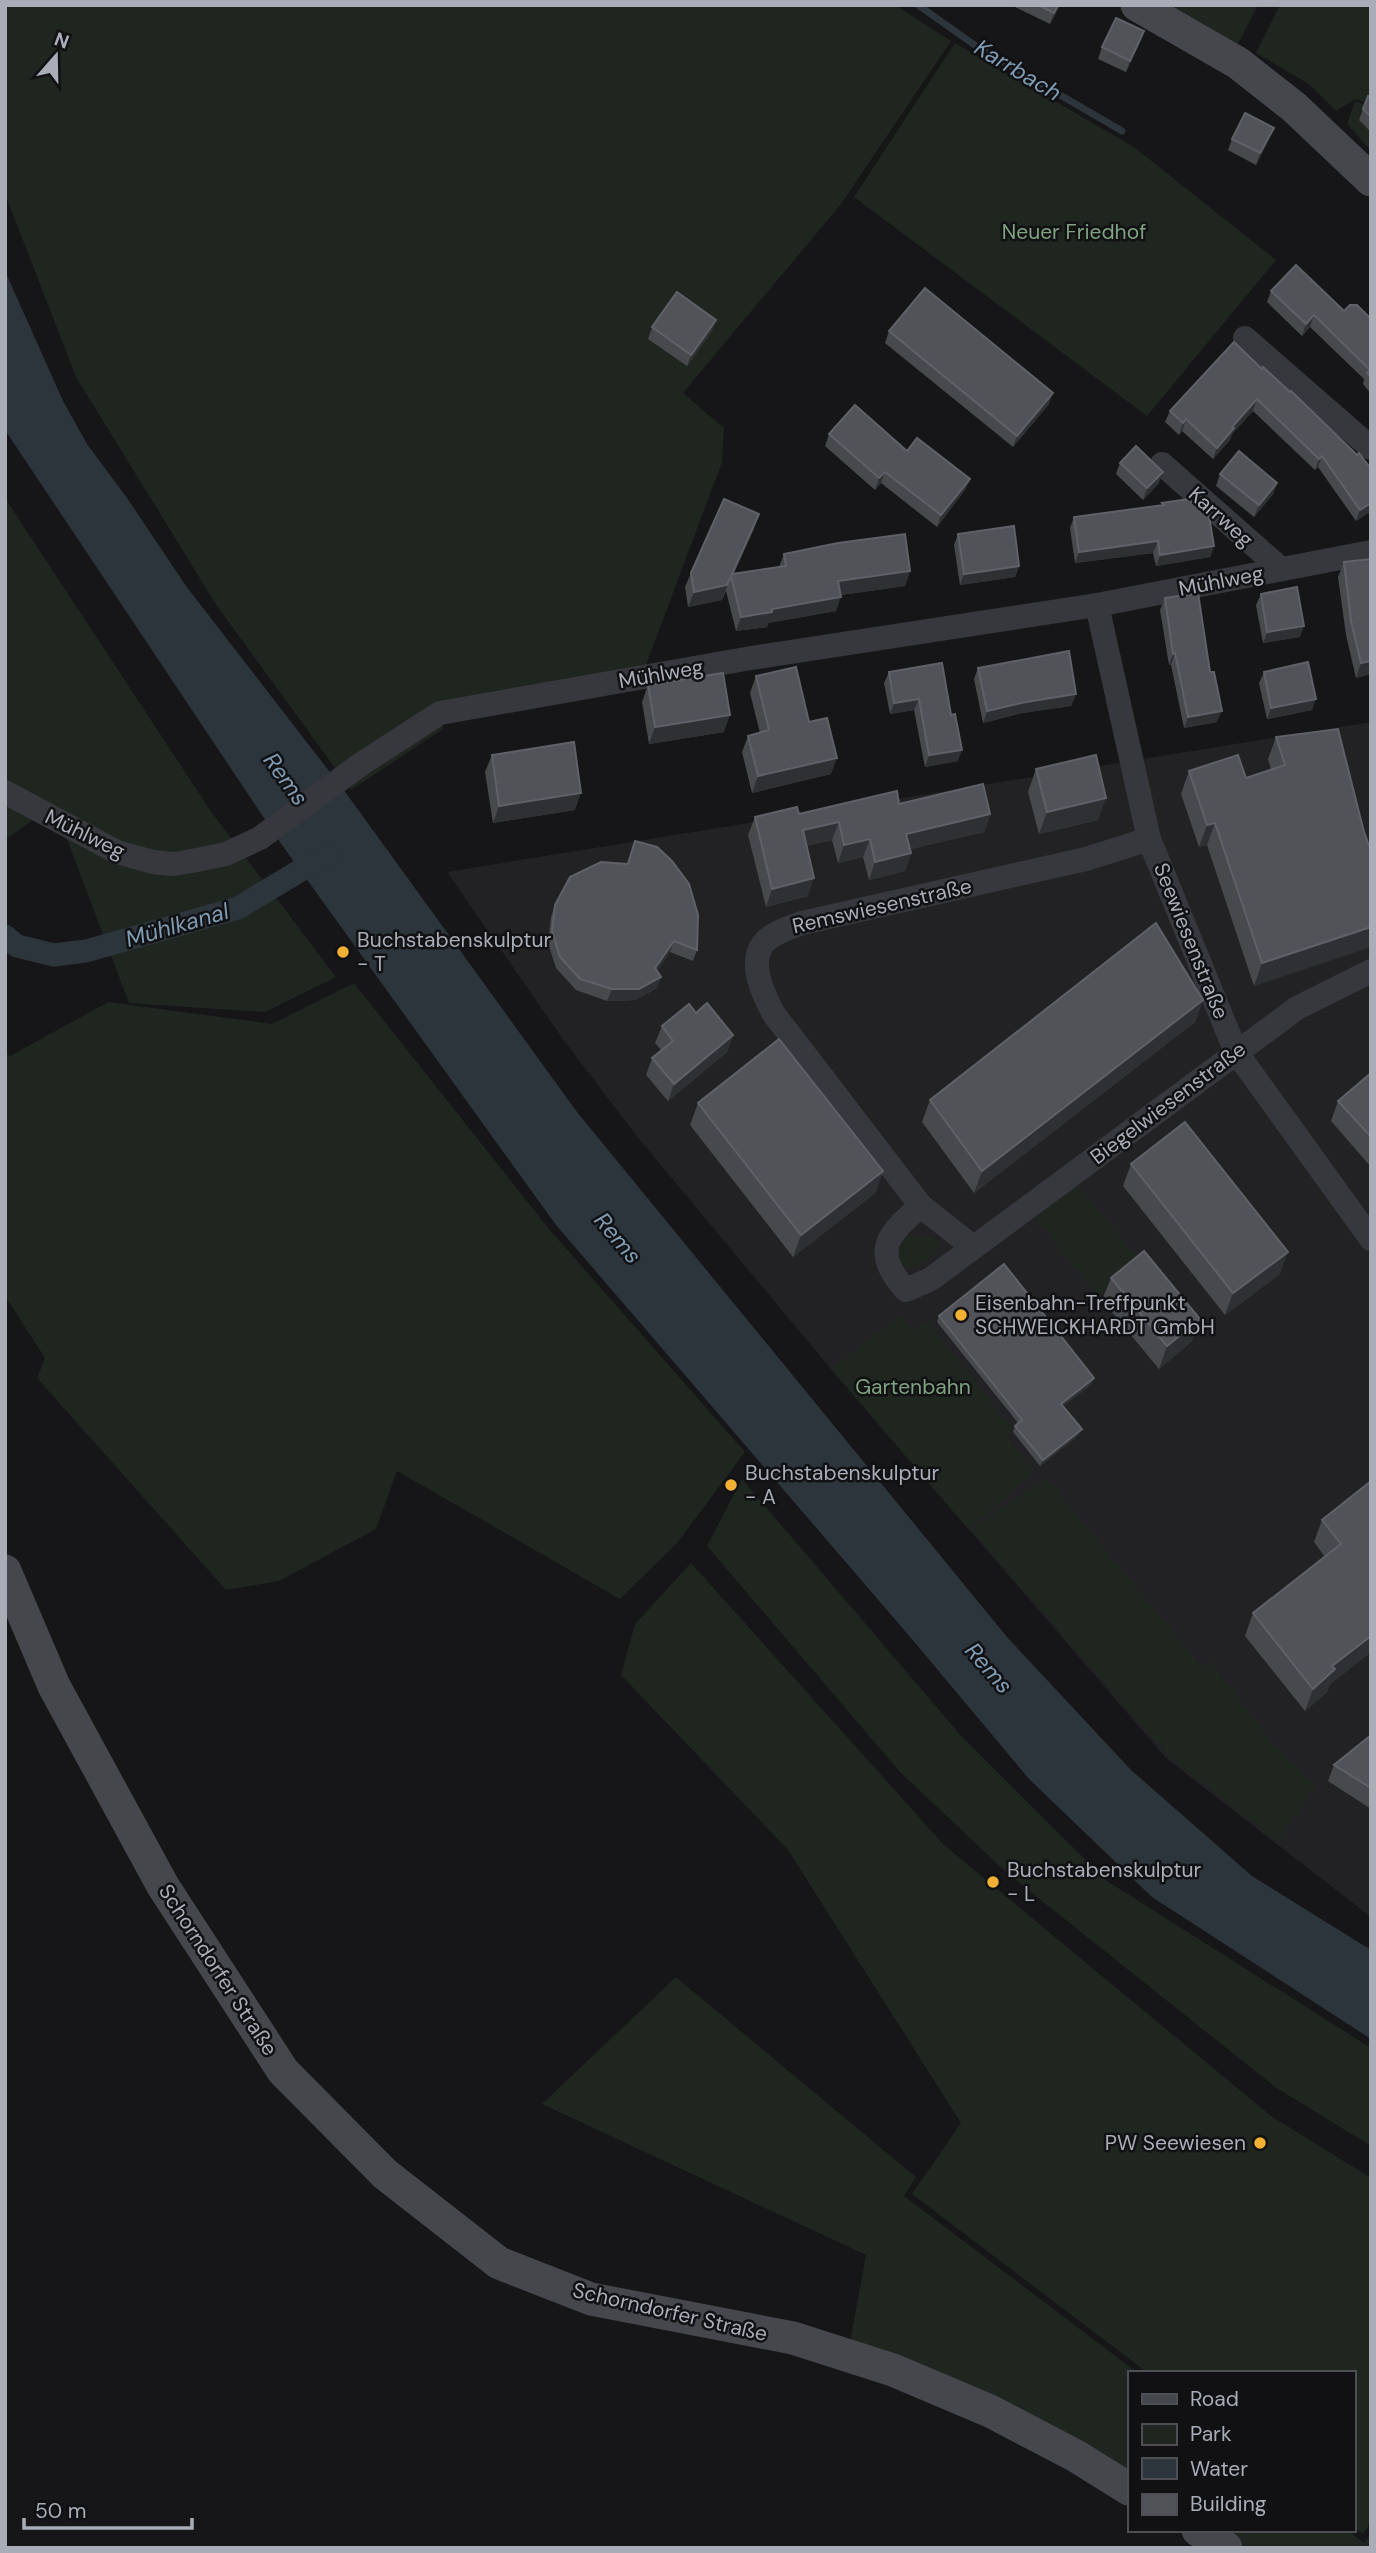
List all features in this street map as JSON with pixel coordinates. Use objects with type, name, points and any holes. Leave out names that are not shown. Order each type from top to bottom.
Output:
[{"type":"main road","points":[[1137,5],[1238,63],[1294,107],[1371,180]]},
{"type":"main road","name":"Schorndorfer Straße","points":[[5,1571],[54,1686],[163,1886],[283,2071],[385,2174],[499,2263],[591,2299],[793,2339],[893,2370],[990,2410],[1076,2456],[1128,2488]]},
{"type":"main road","points":[[1201,2532],[1226,2548]]},
{"type":"street","points":[[1245,338],[1371,448]]},
{"type":"street","name":"Karrweg","points":[[1162,464],[1281,569]]},
{"type":"street","name":"Mühlweg","points":[[5,792],[117,852],[153,862],[173,864],[226,854],[260,838],[342,778],[440,713],[751,659],[1097,605],[1371,552]]},
{"type":"street","name":"Seewiesenstraße","points":[[1097,605],[1149,839],[1236,1052],[1371,1239]]},
{"type":"street","name":"Remswiesenstraße","points":[[921,1206],[773,1013],[759,986],[757,965],[762,945],[780,931],[802,923],[1086,859],[1149,839]]},
{"type":"street","name":"Biegelwiesenstraße","points":[[921,1206],[896,1226],[887,1245],[887,1261],[892,1275],[906,1290],[931,1279],[1297,1008],[1371,971]]},
{"type":"street","points":[[921,1206],[973,1247]]},
{"type":"shaded area","points":[[1371,722],[1371,1917],[1166,1758],[831,1369],[639,1139],[565,1042],[447,872]]},
{"type":"green space","points":[[5,5],[895,5],[951,41],[841,204],[683,393],[724,428],[722,462],[640,681],[442,721],[443,729],[351,790],[217,606],[76,377],[5,194]]},
{"type":"green space","points":[[1170,5],[1258,5],[1238,44]]},
{"type":"green space","points":[[1280,5],[1371,5],[1371,104],[1355,99],[1336,111],[1309,84],[1256,53]]},
{"type":"green space","name":"Neuer Friedhof","points":[[955,43],[1134,147],[1276,260],[1147,416],[854,197]]},
{"type":"green space","points":[[1355,101],[1371,107],[1371,151],[1347,124]]},
{"type":"green space","points":[[5,498],[212,813],[336,977],[265,1012],[129,1003],[54,805],[5,840]]},
{"type":"green space","points":[[354,983],[549,1229],[745,1452],[677,1543],[620,1599],[397,1471],[376,1529],[279,1581],[226,1590],[37,1378],[45,1358],[5,1296],[5,1053],[10,1056],[108,1002],[272,1024]]},
{"type":"green space","points":[[1075,1182],[1142,1263],[1098,1297],[1033,1215]]},
{"type":"green space","points":[[905,1236],[931,1237],[939,1245],[927,1260],[910,1266],[898,1262],[895,1247]]},
{"type":"green space","name":"Gartenbahn","points":[[900,1316],[913,1331],[927,1321],[1013,1430],[1007,1437],[1034,1472],[968,1529],[831,1369]]},
{"type":"green space","points":[[1046,1478],[1201,1666],[1209,1660],[1273,1744],[1315,1786],[1278,1841],[1169,1757],[971,1530]]},
{"type":"green space","points":[[742,1479],[963,1738],[1107,1881],[1371,2048],[1371,2146],[1275,2087],[1007,1873],[900,1772],[707,1546]]},
{"type":"green space","points":[[691,1563],[944,1845],[1271,2116],[1371,2178],[1371,2522],[1363,2534],[1355,2528],[1355,2371],[1145,2371],[912,2194],[961,2123],[788,1850],[621,1675],[635,1624]]},
{"type":"green space","points":[[676,1977],[916,2177],[904,2196],[1135,2371],[1128,2371],[1128,2485],[850,2342],[866,2255],[542,2104]]},
{"type":"green space","points":[[1219,2532],[1350,2532],[1364,2543],[1371,2534],[1371,2548],[1249,2548]]},
{"type":"water","name":"Rems","points":[[5,271],[63,401],[87,444],[186,586],[346,793],[577,1112],[1007,1637],[1131,1770],[1252,1876],[1371,1950],[1371,2039],[1152,1897],[1029,1779],[556,1225],[282,845],[5,430]]},
{"type":"building","points":[[1038,5],[1058,5],[1054,13]]},
{"type":"building","points":[[1116,18],[1144,31],[1130,61],[1102,47]]},
{"type":"building","points":[[1368,96],[1371,97],[1371,117],[1363,109]]},
{"type":"building","points":[[1245,113],[1274,128],[1260,153],[1232,139]]},
{"type":"building","points":[[1296,265],[1344,311],[1350,305],[1357,305],[1371,319],[1371,377],[1367,373],[1370,370],[1314,315],[1306,324],[1271,291]]},
{"type":"building","points":[[925,288],[1053,393],[1017,436],[889,331]]},
{"type":"building","points":[[677,292],[716,320],[691,355],[652,327]]},
{"type":"building","points":[[1234,342],[1262,369],[1263,367],[1291,391],[1357,455],[1359,453],[1371,469],[1371,503],[1360,510],[1322,456],[1319,459],[1257,399],[1217,448],[1186,419],[1183,423],[1170,411]]},
{"type":"building","points":[[855,405],[907,451],[917,438],[970,479],[941,515],[885,472],[879,478],[829,434]]},
{"type":"building","points":[[1136,446],[1163,472],[1147,488],[1120,463]]},
{"type":"building","points":[[1239,451],[1277,483],[1259,505],[1220,474]]},
{"type":"building","points":[[1195,498],[1208,510],[1214,546],[1160,555],[1158,541],[1079,552],[1074,517],[1164,505],[1162,503]]},
{"type":"building","points":[[724,499],[759,514],[732,574],[786,566],[784,554],[905,534],[910,571],[838,581],[841,597],[741,617],[731,576],[727,585],[694,592],[691,573]]},
{"type":"building","points":[[1014,526],[1019,566],[964,574],[958,534]]},
{"type":"building","points":[[1371,559],[1371,661],[1361,663],[1351,621],[1344,562]]},
{"type":"building","points":[[1297,587],[1304,626],[1267,632],[1261,594]]},
{"type":"building","points":[[1198,593],[1210,672],[1214,672],[1222,711],[1188,717],[1175,653],[1173,654],[1165,598]]},
{"type":"building","points":[[1069,651],[1076,694],[987,711],[978,668]]},
{"type":"building","points":[[1308,662],[1316,699],[1271,708],[1264,672]]},
{"type":"building","points":[[942,663],[951,715],[955,714],[962,750],[929,755],[919,699],[894,703],[889,672]]},
{"type":"building","points":[[796,667],[809,722],[827,718],[837,758],[758,776],[748,736],[769,730],[756,676]]},
{"type":"building","points":[[723,673],[730,715],[655,727],[648,685]]},
{"type":"building","points":[[1338,729],[1371,851],[1371,927],[1262,963],[1215,823],[1207,825],[1189,771],[1238,755],[1246,778],[1285,765],[1276,737]]},
{"type":"building","points":[[574,742],[581,793],[499,806],[492,755]]},
{"type":"building","points":[[1096,755],[1106,798],[1047,812],[1036,769]]},
{"type":"building","points":[[983,784],[990,814],[906,834],[911,853],[875,862],[870,839],[844,845],[839,822],[803,830],[814,878],[772,889],[755,817],[797,807],[799,814],[897,791],[899,804]]},
{"type":"building","points":[[635,841],[657,847],[672,861],[689,884],[698,915],[697,950],[674,941],[655,968],[661,977],[639,989],[612,989],[580,979],[560,957],[552,932],[555,905],[570,877],[601,862],[628,864]]},
{"type":"building","points":[[1156,923],[1203,1000],[982,1171],[930,1100]]},
{"type":"building","points":[[707,1003],[733,1035],[674,1084],[652,1058],[673,1041],[662,1026],[689,1004],[696,1013]]},
{"type":"building","points":[[779,1039],[883,1171],[801,1235],[698,1103]]},
{"type":"building","points":[[1371,1073],[1371,1137],[1338,1101]]},
{"type":"building","points":[[1185,1122],[1288,1252],[1233,1293],[1131,1164]]},
{"type":"building","points":[[1144,1251],[1200,1319],[1167,1346],[1111,1278]]},
{"type":"building","points":[[1004,1264],[1094,1378],[1061,1404],[1082,1429],[1043,1460],[1015,1426],[1022,1420],[939,1316]]},
{"type":"building","points":[[1371,1481],[1371,1636],[1332,1666],[1335,1669],[1313,1689],[1253,1613],[1341,1544],[1322,1520]]},
{"type":"building","points":[[1371,1735],[1371,1788],[1334,1765]]},
{"type":"waterway","name":"Karrbach","points":[[918,5],[976,46],[1122,131]]},
{"type":"waterway","name":"Mühlkanal","points":[[5,936],[17,946],[54,955],[86,951],[238,908],[326,855]]},
{"type":"place","name":"Buchstabenskulptur - T","points":[[343,952]]},
{"type":"place","name":"Eisenbahn-Treffpunkt SCHWEICKHARDT GmbH","points":[[961,1315]]},
{"type":"place","name":"Buchstabenskulptur - A","points":[[731,1485]]},
{"type":"place","name":"Buchstabenskulptur - L","points":[[993,1882]]},
{"type":"place","name":"PW Seewiesen","points":[[1260,2143]]}]
